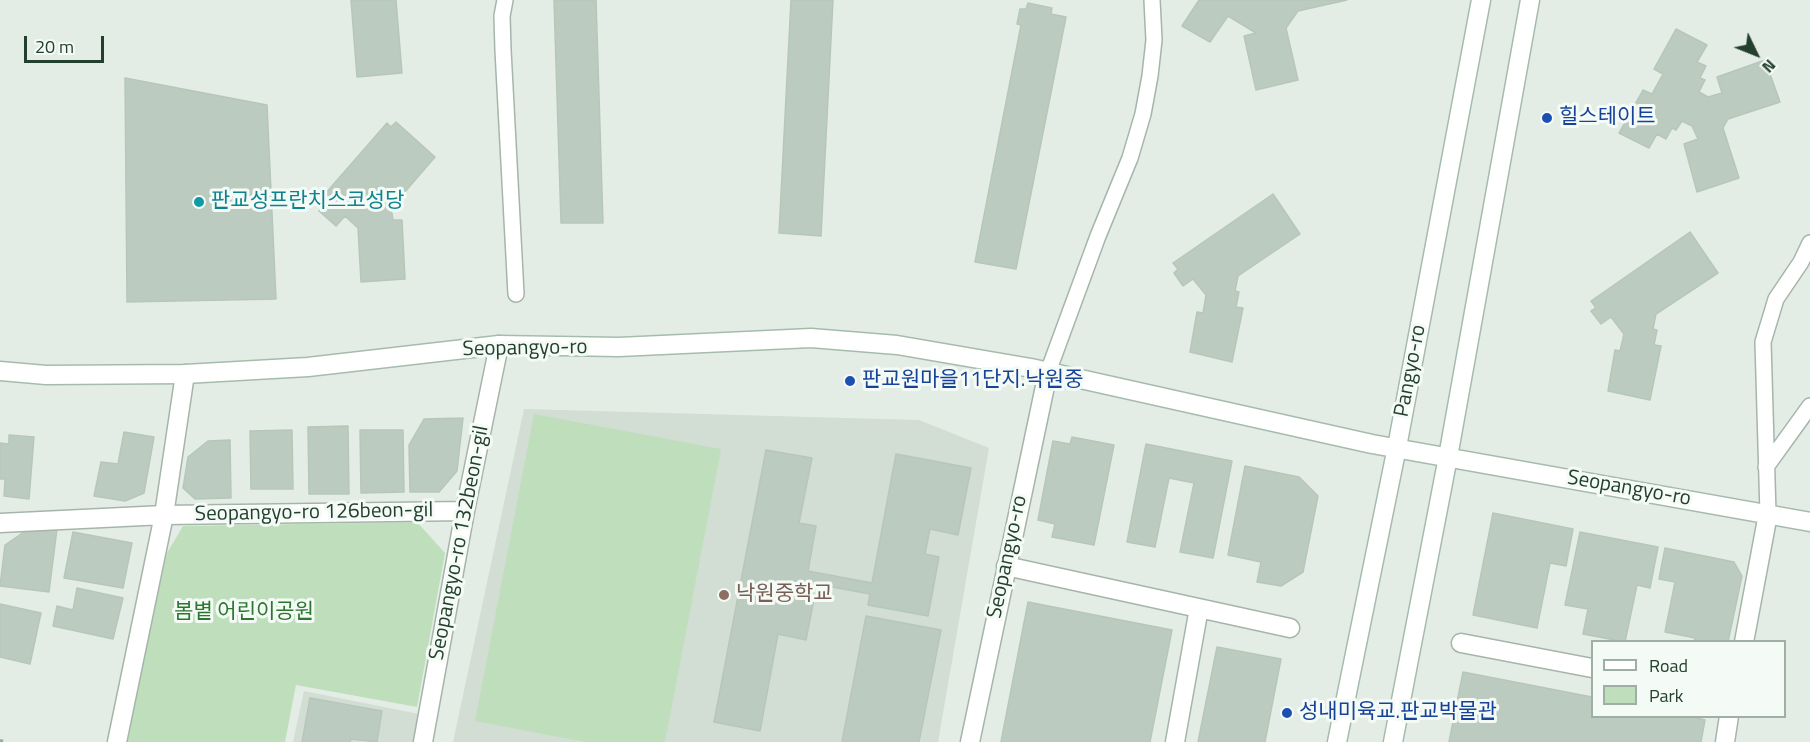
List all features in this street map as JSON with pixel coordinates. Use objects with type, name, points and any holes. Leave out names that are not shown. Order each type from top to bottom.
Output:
[{"type":"street","name":"Pangyo-ro","points":[[1337,742],[1397,447],[1481,0]]},
{"type":"street","points":[[1394,742],[1530,0]]},
{"type":"street","name":"Seopangyo-ro","points":[[0,371],[46,375],[185,374],[308,367],[499,345],[609,347],[810,338],[897,345],[1048,372],[1372,444],[1810,522]]},
{"type":"street","name":"Seopangyo-ro 132beon-gil","points":[[423,742],[465,511],[499,345]]},
{"type":"street","name":"Seopangyo-ro","points":[[970,742],[1048,372]]},
{"type":"street","name":"Seopangyo-ro 126beon-gil","points":[[117,742],[164,515],[185,374]]},
{"type":"street","name":"Seopangyo-ro 126beon-gil","points":[[0,523],[164,515],[465,511]]},
{"type":"street","points":[[1744,640],[1768,514]]},
{"type":"street","points":[[1006,566],[1290,628]]},
{"type":"street","points":[[1175,742],[1199,608]]},
{"type":"street","points":[[1461,643],[1591,668]]},
{"type":"street","points":[[1725,742],[1730,718]]},
{"type":"lane","points":[[505,0],[502,16],[503,50],[516,294]]},
{"type":"lane","points":[[1048,372],[1098,236],[1130,158],[1143,114],[1154,40],[1152,0]]},
{"type":"lane","points":[[1768,514],[1763,342],[1776,299],[1801,262],[1810,243]]},
{"type":"lane","points":[[1766,467],[1810,406]]},
{"type":"shaded area","name":"낙원중학교","points":[[524,409],[919,420],[989,448],[938,742],[453,742]]},
{"type":"shaded area","points":[[304,691],[419,714],[414,742],[293,742]]},
{"type":"green space","points":[[534,414],[721,449],[665,742],[585,742],[475,721]]},
{"type":"green space","name":"봄볕 어린이공원","points":[[417,522],[445,553],[417,707],[296,685],[285,742],[125,742],[167,553],[183,526]]},
{"type":"building","points":[[351,0],[396,0],[402,73],[357,77]]},
{"type":"building","points":[[554,0],[596,0],[603,223],[561,223]]},
{"type":"building","points":[[791,0],[833,0],[821,236],[779,233]]},
{"type":"building","points":[[1199,0],[1347,0],[1298,11],[1286,28],[1298,80],[1256,90],[1244,36],[1256,33],[1228,16],[1210,42],[1182,26]]},
{"type":"building","points":[[1028,3],[1052,8],[1051,14],[1066,17],[1016,269],[975,262],[1021,25],[1017,24],[1020,9],[1026,9]]},
{"type":"building","points":[[1676,29],[1707,45],[1697,62],[1706,66],[1700,78],[1705,80],[1699,92],[1708,97],[1722,93],[1717,77],[1765,60],[1780,102],[1728,119],[1723,128],[1739,178],[1697,192],[1684,144],[1698,139],[1692,126],[1682,121],[1676,130],[1672,128],[1666,139],[1657,134],[1649,148],[1619,133],[1643,90],[1652,94],[1663,74],[1654,69]]},
{"type":"building","name":"판교성프란치스코성당","points":[[125,78],[267,105],[276,299],[127,302]]},
{"type":"building","points":[[396,122],[435,157],[391,208],[393,220],[402,220],[405,279],[361,282],[358,228],[345,216],[336,226],[319,211],[323,206],[318,202],[387,123],[391,127]]},
{"type":"building","points":[[1273,194],[1300,234],[1238,276],[1235,291],[1239,292],[1236,307],[1243,308],[1232,362],[1190,352],[1197,312],[1203,313],[1206,295],[1193,279],[1183,286],[1174,273],[1178,269],[1173,263]]},
{"type":"building","points":[[1690,232],[1718,273],[1656,314],[1653,329],[1657,330],[1654,345],[1661,346],[1650,400],[1608,391],[1615,350],[1620,351],[1624,334],[1611,317],[1601,324],[1591,311],[1596,308],[1591,301]]},
{"type":"building","points":[[463,418],[457,471],[439,492],[410,492],[409,445],[424,419]]},
{"type":"building","points":[[348,426],[349,494],[309,494],[308,427]]},
{"type":"building","points":[[292,430],[293,489],[251,489],[250,431]]},
{"type":"building","points":[[360,430],[403,430],[404,492],[361,493]]},
{"type":"building","points":[[124,432],[154,437],[144,493],[125,501],[94,496],[101,462],[118,464]]},
{"type":"building","points":[[9,435],[34,437],[29,499],[4,496],[5,479],[0,479],[0,443],[9,444]]},
{"type":"building","points":[[1072,437],[1114,445],[1094,545],[1052,537],[1055,524],[1038,520],[1053,441],[1070,444]]},
{"type":"building","points":[[230,440],[231,498],[195,499],[183,488],[188,457],[208,441]]},
{"type":"building","points":[[1146,444],[1232,461],[1213,558],[1180,552],[1194,483],[1169,478],[1155,547],[1127,542]]},
{"type":"building","points":[[766,450],[812,458],[799,523],[816,526],[808,571],[872,583],[896,454],[971,468],[958,535],[930,529],[925,554],[939,557],[928,616],[868,605],[870,594],[805,582],[802,597],[814,599],[806,640],[778,634],[760,731],[714,722]]},
{"type":"building","points":[[1245,466],[1299,477],[1318,496],[1303,572],[1281,586],[1257,582],[1261,562],[1228,555]]},
{"type":"building","points":[[1493,513],[1573,529],[1566,566],[1550,563],[1537,628],[1473,615]]},
{"type":"building","points":[[31,527],[57,529],[49,592],[0,586],[5,545]]},
{"type":"building","points":[[73,532],[132,543],[123,588],[64,578]]},
{"type":"building","points":[[1580,532],[1658,547],[1650,588],[1637,585],[1625,640],[1583,634],[1588,609],[1565,605]]},
{"type":"building","points":[[1665,548],[1734,562],[1742,576],[1728,640],[1694,640],[1695,638],[1665,632],[1675,582],[1659,579]]},
{"type":"building","points":[[77,588],[123,598],[113,639],[53,626],[57,606],[73,610]]},
{"type":"building","points":[[1028,602],[1172,630],[1150,742],[1001,742]]},
{"type":"building","points":[[0,604],[41,613],[30,664],[0,657]]},
{"type":"building","points":[[866,616],[941,630],[919,742],[842,742]]},
{"type":"building","points":[[1217,647],[1281,659],[1265,742],[1198,742]]},
{"type":"building","points":[[1463,672],[1591,697],[1591,718],[1698,718],[1705,720],[1701,742],[1449,742]]},
{"type":"building","points":[[310,698],[382,711],[377,742],[351,739],[350,742],[302,742]]},
{"type":"place","name":"힐스테이트","points":[[1547,118]]},
{"type":"place","name":"판교성프란치스코성당","points":[[199,202]]},
{"type":"place","name":"판교원마을11단지.낙원중","points":[[850,381]]},
{"type":"place","name":"낙원중학교","points":[[724,595]]},
{"type":"place","name":"성내미육교.판교박물관","points":[[1287,713]]}]
